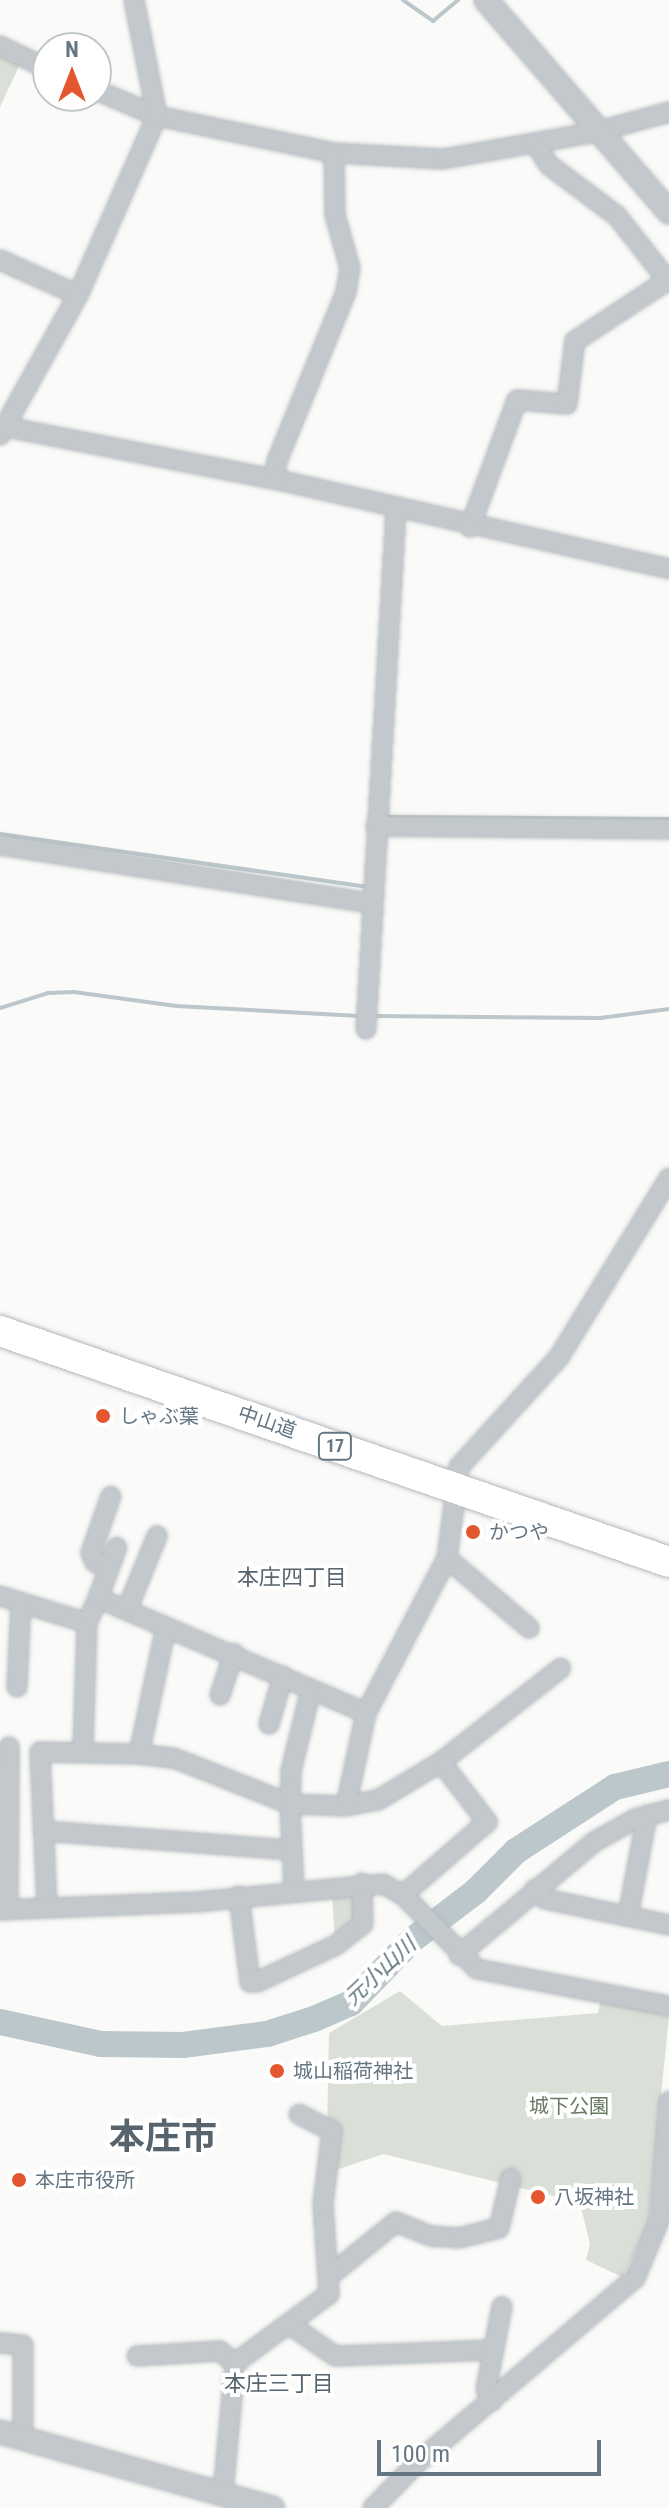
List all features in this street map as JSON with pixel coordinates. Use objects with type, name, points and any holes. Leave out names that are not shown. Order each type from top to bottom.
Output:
[{"type":"highway","name":"中山道","points":[[0,1331],[669,1562]]},
{"type":"street","points":[[134,0],[157,116],[78,295],[3,431],[274,479],[396,511],[669,569]]},
{"type":"street","points":[[486,0],[596,132],[669,212]]},
{"type":"street","points":[[0,46],[32,61]]},
{"type":"street","points":[[112,97],[157,116],[334,153],[443,159],[596,132],[669,112]]},
{"type":"street","points":[[470,527],[517,400],[567,404],[575,341],[669,281],[617,216],[549,165],[535,143]]},
{"type":"street","points":[[274,479],[277,461],[346,292],[350,268],[335,215],[334,153]]},
{"type":"street","points":[[0,260],[78,295]]},
{"type":"street","points":[[366,1029],[396,511]]},
{"type":"street","points":[[376,826],[669,829]]},
{"type":"street","points":[[0,845],[371,903]]},
{"type":"street","points":[[346,1806],[366,1713],[447,1558],[459,1467],[559,1357],[662,1203],[669,1178]]},
{"type":"street","points":[[108,1567],[95,1562],[91,1553],[111,1496]]},
{"type":"street","points":[[127,1610],[157,1536]]},
{"type":"street","points":[[83,1750],[87,1623],[117,1547]]},
{"type":"street","points":[[447,1558],[529,1628]]},
{"type":"street","points":[[0,1596],[87,1623]]},
{"type":"street","points":[[98,1598],[234,1653],[366,1713]]},
{"type":"street","points":[[17,1687],[21,1603]]},
{"type":"street","points":[[139,1754],[166,1627]]},
{"type":"street","points":[[220,1695],[234,1653]]},
{"type":"street","points":[[47,1907],[40,1752],[83,1750],[174,1758],[290,1804],[346,1806],[378,1800],[441,1762],[561,1668]]},
{"type":"street","points":[[269,1724],[283,1676]]},
{"type":"street","points":[[294,1890],[291,1771],[311,1689]]},
{"type":"street","points":[[9,1747],[4,1910],[239,1896],[362,1883],[383,1884],[408,1901],[477,1969],[669,2006]]},
{"type":"street","points":[[408,1901],[487,1822],[441,1762]]},
{"type":"street","points":[[454,1949],[610,1831],[647,1815],[669,1810]]},
{"type":"street","points":[[628,1916],[647,1815]]},
{"type":"street","points":[[43,1831],[292,1850]]},
{"type":"street","points":[[239,1896],[250,1982],[257,1982],[336,1945],[363,1924],[362,1883]]},
{"type":"street","points":[[535,1889],[545,1899],[669,1925]]},
{"type":"street","points":[[373,2508],[635,2278],[659,2221],[669,2101]]},
{"type":"street","points":[[223,2493],[235,2363],[329,2294],[323,2204],[332,2131],[299,2114]]},
{"type":"street","points":[[328,2277],[396,2222],[445,2237],[499,2228],[511,2178]]},
{"type":"street","points":[[492,2401],[486,2389],[502,2307]]},
{"type":"street","points":[[289,2324],[335,2356],[494,2350]]},
{"type":"street","points":[[0,2343],[23,2345],[23,2435]]},
{"type":"street","points":[[137,2356],[220,2351],[235,2363]]},
{"type":"street","points":[[0,2432],[23,2435],[273,2508]]},
{"type":"green space","points":[[0,55],[20,64],[0,107]]},
{"type":"green space","points":[[353,1889],[361,1917],[335,1940],[332,1894]]},
{"type":"green space","name":"城下公園","points":[[400,1991],[442,2026],[598,2013],[601,1999],[669,2016],[648,2225],[622,2277],[586,2260],[590,2244],[581,2207],[562,2198],[383,2154],[336,2170],[327,2137],[329,2033]]},
{"type":"waterway","points":[[403,0],[433,21],[458,0]]},
{"type":"waterway","points":[[387,817],[669,819]]},
{"type":"waterway","points":[[0,834],[366,887]]},
{"type":"waterway","points":[[0,1008],[48,993],[74,992],[176,1006],[359,1016]]},
{"type":"waterway","points":[[373,1016],[600,1018],[669,1009]]},
{"type":"waterway","name":"元小山川","points":[[0,2022],[101,2044],[183,2045],[267,2034],[314,2019],[351,2003],[412,1940],[476,1891],[516,1851],[615,1787],[669,1774]]},
{"type":"place","name":"しゃぶ葉","points":[[103,1416]]},
{"type":"place","name":"かつや","points":[[473,1532]]},
{"type":"place","name":"城山稲荷神社","points":[[277,2071]]},
{"type":"place","name":"本庄市役所","points":[[19,2180]]},
{"type":"place","name":"八坂神社","points":[[538,2197]]},
{"type":"district","name":"本庄四丁目","points":[[292,1578]]},
{"type":"district","name":"本庄市","points":[[163,2138]]},
{"type":"district","name":"本庄三丁目","points":[[279,2384]]}]
